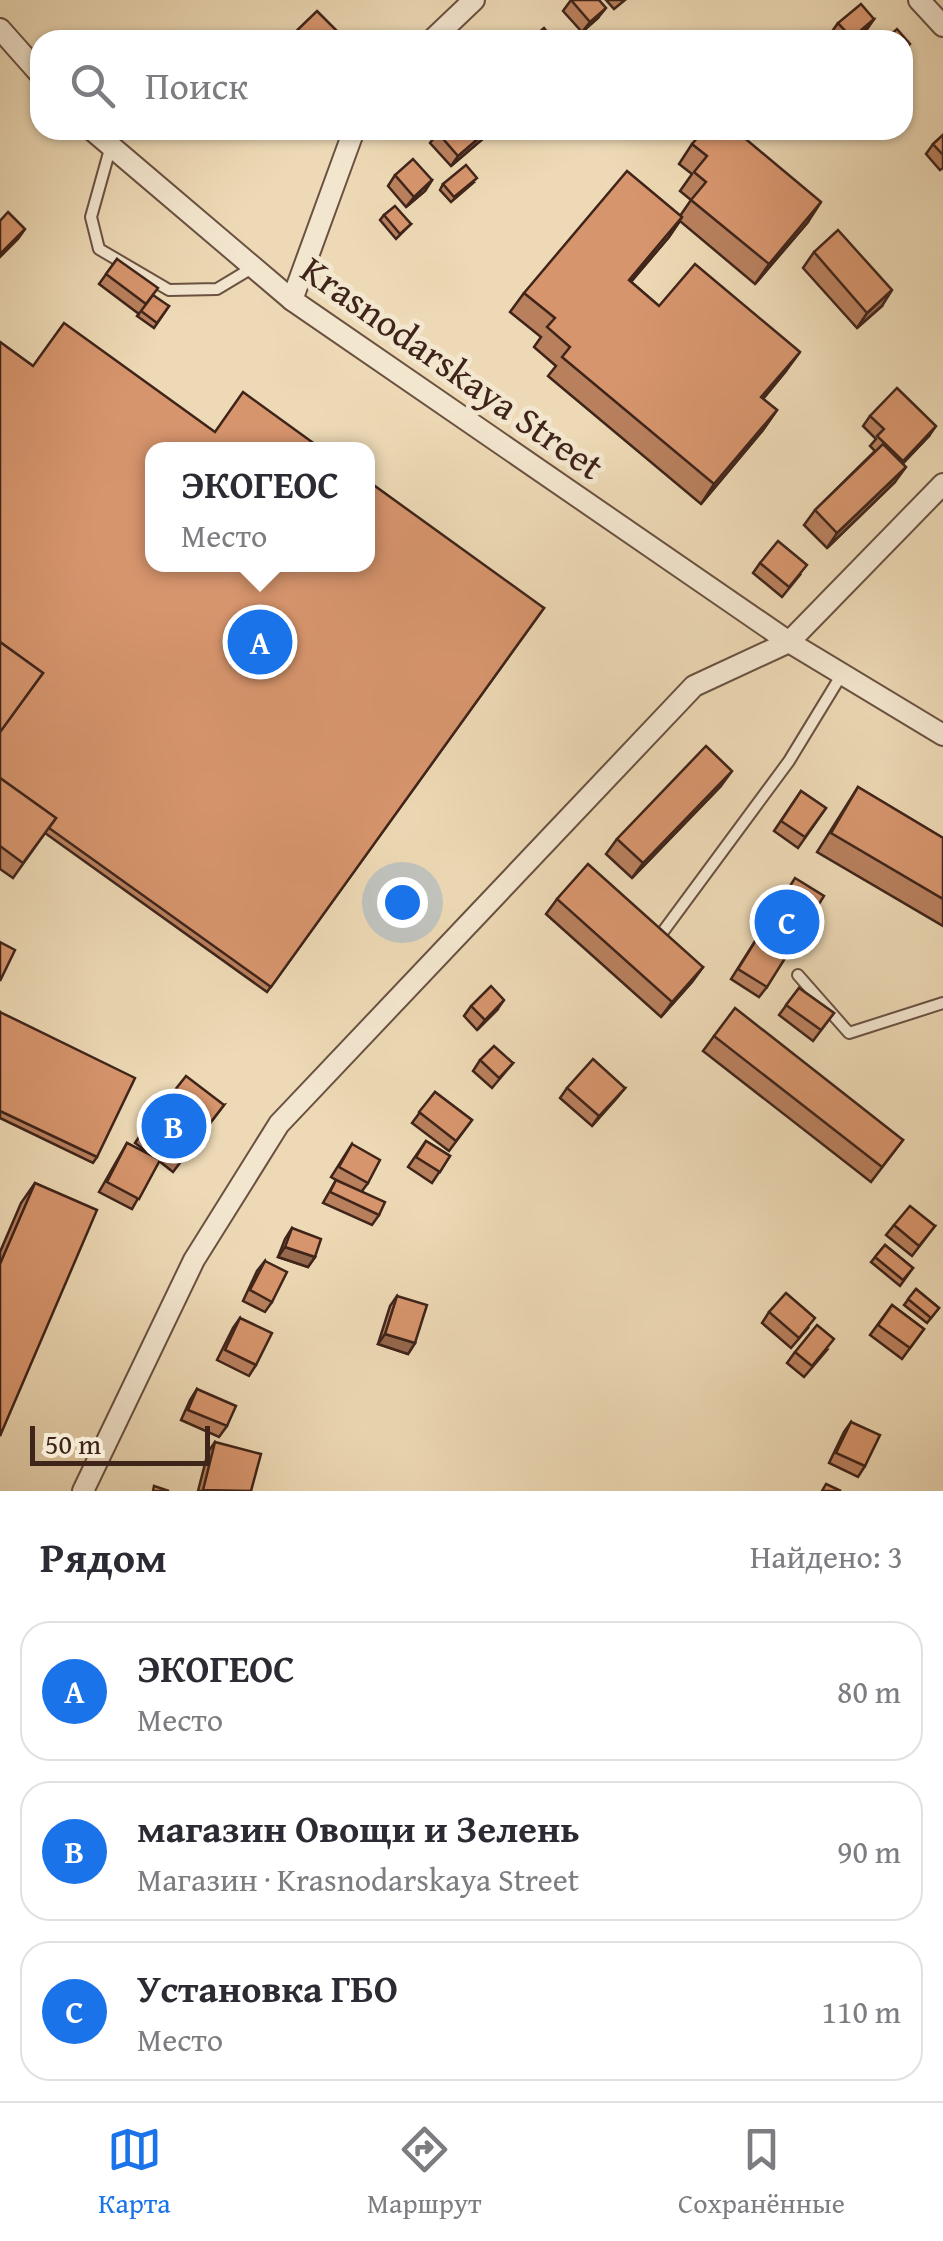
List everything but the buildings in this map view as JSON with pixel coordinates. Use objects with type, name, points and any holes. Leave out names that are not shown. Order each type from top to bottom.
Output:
[{"type":"street","points":[[442,30],[474,0]]},
{"type":"street","points":[[920,0],[943,26]]},
{"type":"street","points":[[0,28],[30,62]]},
{"type":"street","name":"Krasnodarskaya Street","points":[[101,140],[292,300],[789,642],[943,735]]},
{"type":"street","points":[[292,300],[350,140]]},
{"type":"street","points":[[83,1491],[194,1260],[278,1124],[694,686],[789,642],[943,484]]},
{"type":"lane","points":[[110,149],[91,217],[100,249],[169,290],[216,289],[252,268]]},
{"type":"lane","points":[[662,933],[789,760],[842,674]]},
{"type":"lane","points":[[798,975],[850,1033],[943,1004]]},
{"type":"place","name":"ЭКОГЕОС","points":[[260,642]]},
{"type":"place","name":"Установка ГБО","points":[[787,922]]},
{"type":"place","name":"магазин Овощи и Зелень","points":[[174,1126]]}]
